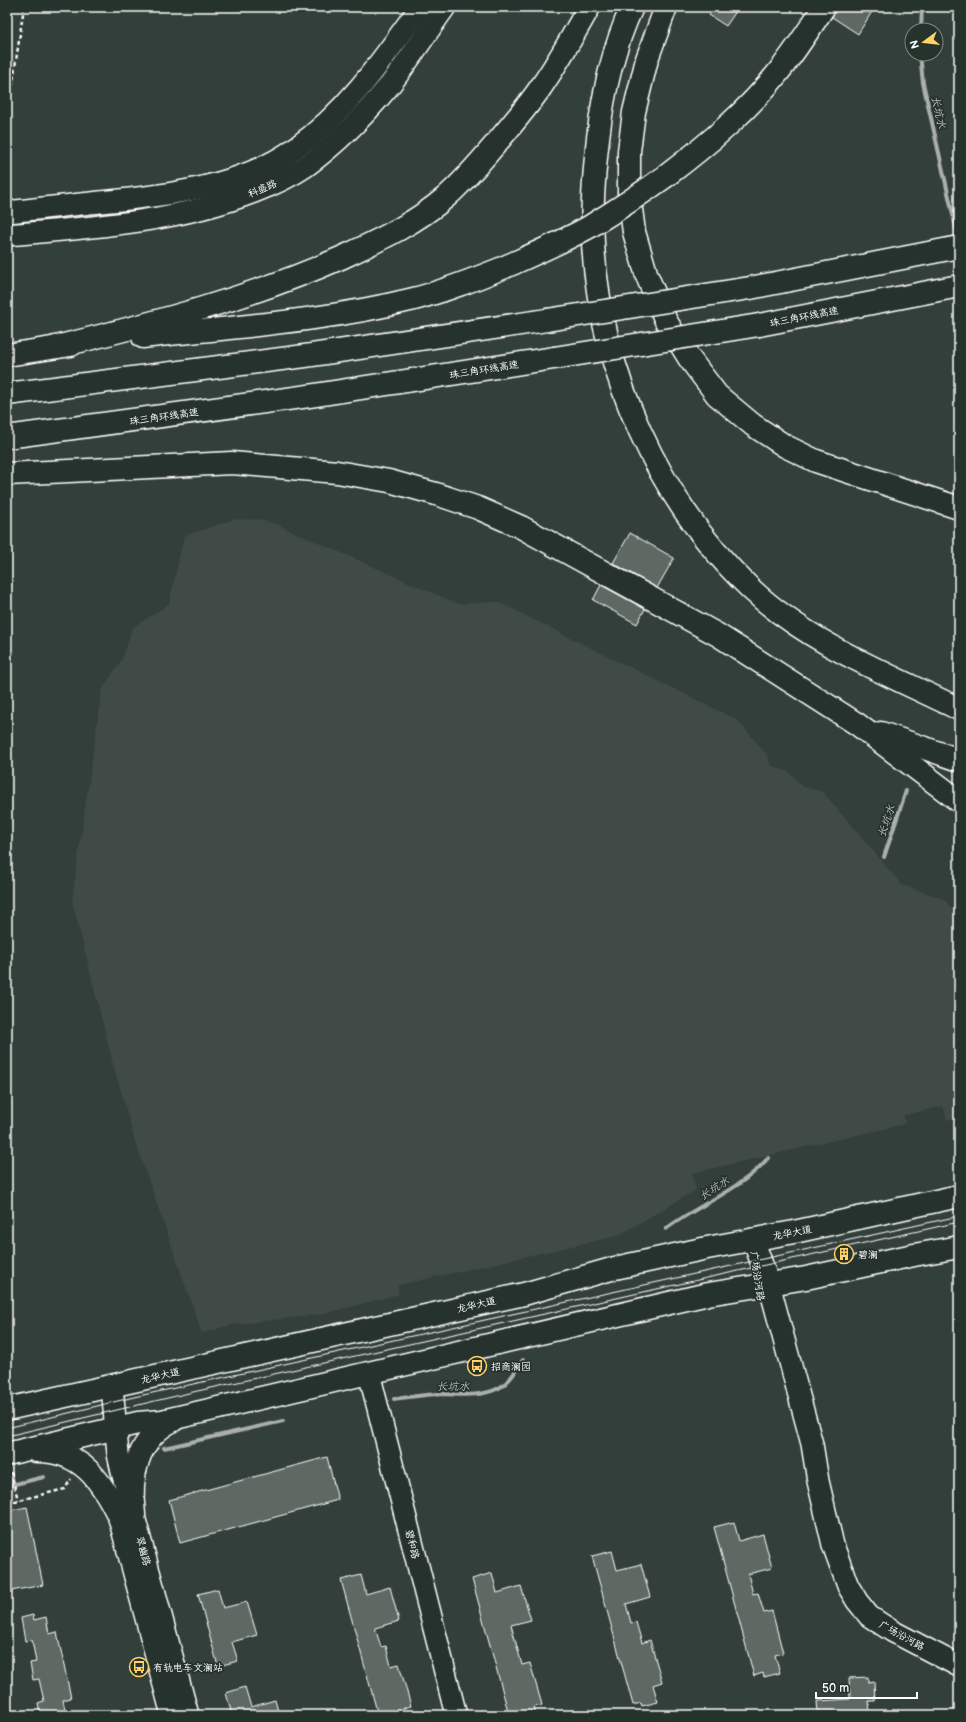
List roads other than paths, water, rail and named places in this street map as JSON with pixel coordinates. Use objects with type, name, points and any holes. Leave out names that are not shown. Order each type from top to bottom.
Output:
[{"type":"main road","points":[[56,347],[206,308],[291,279],[368,246],[425,213],[446,198],[462,182],[514,122],[541,88],[564,52],[589,7]]},
{"type":"main road","points":[[632,7],[616,51],[602,109],[593,180],[593,243],[600,298],[612,355],[633,414],[655,461],[678,501],[702,535],[730,568],[752,590],[779,612],[831,645],[867,665],[959,708]]},
{"type":"main road","points":[[666,7],[647,59],[634,112],[629,151],[629,194],[634,232],[647,276],[666,322],[689,358],[717,395],[753,425],[785,446],[816,461],[959,508]]},
{"type":"main road","points":[[7,355],[56,347],[307,318],[374,308],[414,299],[455,287],[505,267],[548,248],[588,227],[628,203],[666,176],[713,138],[761,92],[780,71],[824,7]]},
{"type":"main road","points":[[7,394],[298,358],[547,320],[750,288],[959,247]]},
{"type":"main road","name":"珠三角环线高速","points":[[7,437],[309,396],[554,358],[759,325],[959,286]]},
{"type":"main road","points":[[7,474],[232,463],[337,472],[389,481],[436,494],[478,508],[521,527],[566,550],[718,635],[857,724],[959,800]]},
{"type":"main road","points":[[857,724],[959,760]]},
{"type":"main road","name":"龙华大道","points":[[7,1409],[524,1294],[615,1268],[707,1248],[955,1199]]},
{"type":"main road","points":[[914,1255],[959,1238]]},
{"type":"main road","points":[[10,1460],[138,1423],[177,1418],[322,1386],[369,1373],[701,1296],[806,1278],[959,1247]]},
{"type":"main road","points":[[126,1516],[138,1458],[148,1439],[156,1430],[164,1424],[177,1418]]},
{"type":"main road","points":[[10,1460],[39,1451],[52,1452],[74,1459],[87,1468],[126,1516]]},
{"type":"street","name":"科盛路","points":[[7,212],[148,197],[189,190],[227,181],[263,166],[294,150],[324,125],[373,73],[420,7]]},
{"type":"street","name":"科盛路","points":[[7,235],[144,220],[198,211],[233,200],[272,185],[305,166],[337,140],[366,111],[389,86],[445,7]]},
{"type":"street","name":"广场沿河路","points":[[753,1240],[802,1446],[818,1481],[833,1545],[841,1571],[857,1601],[869,1616],[892,1631],[959,1666]]},
{"type":"street","name":"碧和路","points":[[369,1373],[456,1715]]},
{"type":"street","name":"翠幽路","points":[[106,1387],[110,1430],[108,1469],[126,1516],[188,1715]]},
{"type":"street","name":"翠幽路","points":[[126,1516],[172,1715]]},
{"type":"waterway","name":"长坑水","points":[[921,22],[922,7]]},
{"type":"waterway","name":"长坑水","points":[[921,62],[923,83],[959,241]]},
{"type":"waterway","name":"长坑水","points":[[884,857],[906,791]]},
{"type":"waterway","name":"长坑水","points":[[666,1229],[733,1188],[768,1158]]},
{"type":"waterway","name":"长坑水","points":[[394,1399],[421,1395],[461,1395],[491,1391],[503,1385],[512,1376],[523,1360]]},
{"type":"waterway","name":"长坑水","points":[[164,1448],[283,1421]]},
{"type":"waterway","name":"长坑水","points":[[7,1486],[44,1477]]},
{"type":"tram line","points":[[7,1428],[134,1397],[959,1216]]},
{"type":"tram line","points":[[7,1436],[193,1392],[959,1222]]},
{"type":"place","name":"碧澜","points":[[844,1254]]},
{"type":"place","name":"招商澜园","points":[[477,1366]]},
{"type":"place","name":"有轨电车文澜站","points":[[139,1667]]}]
